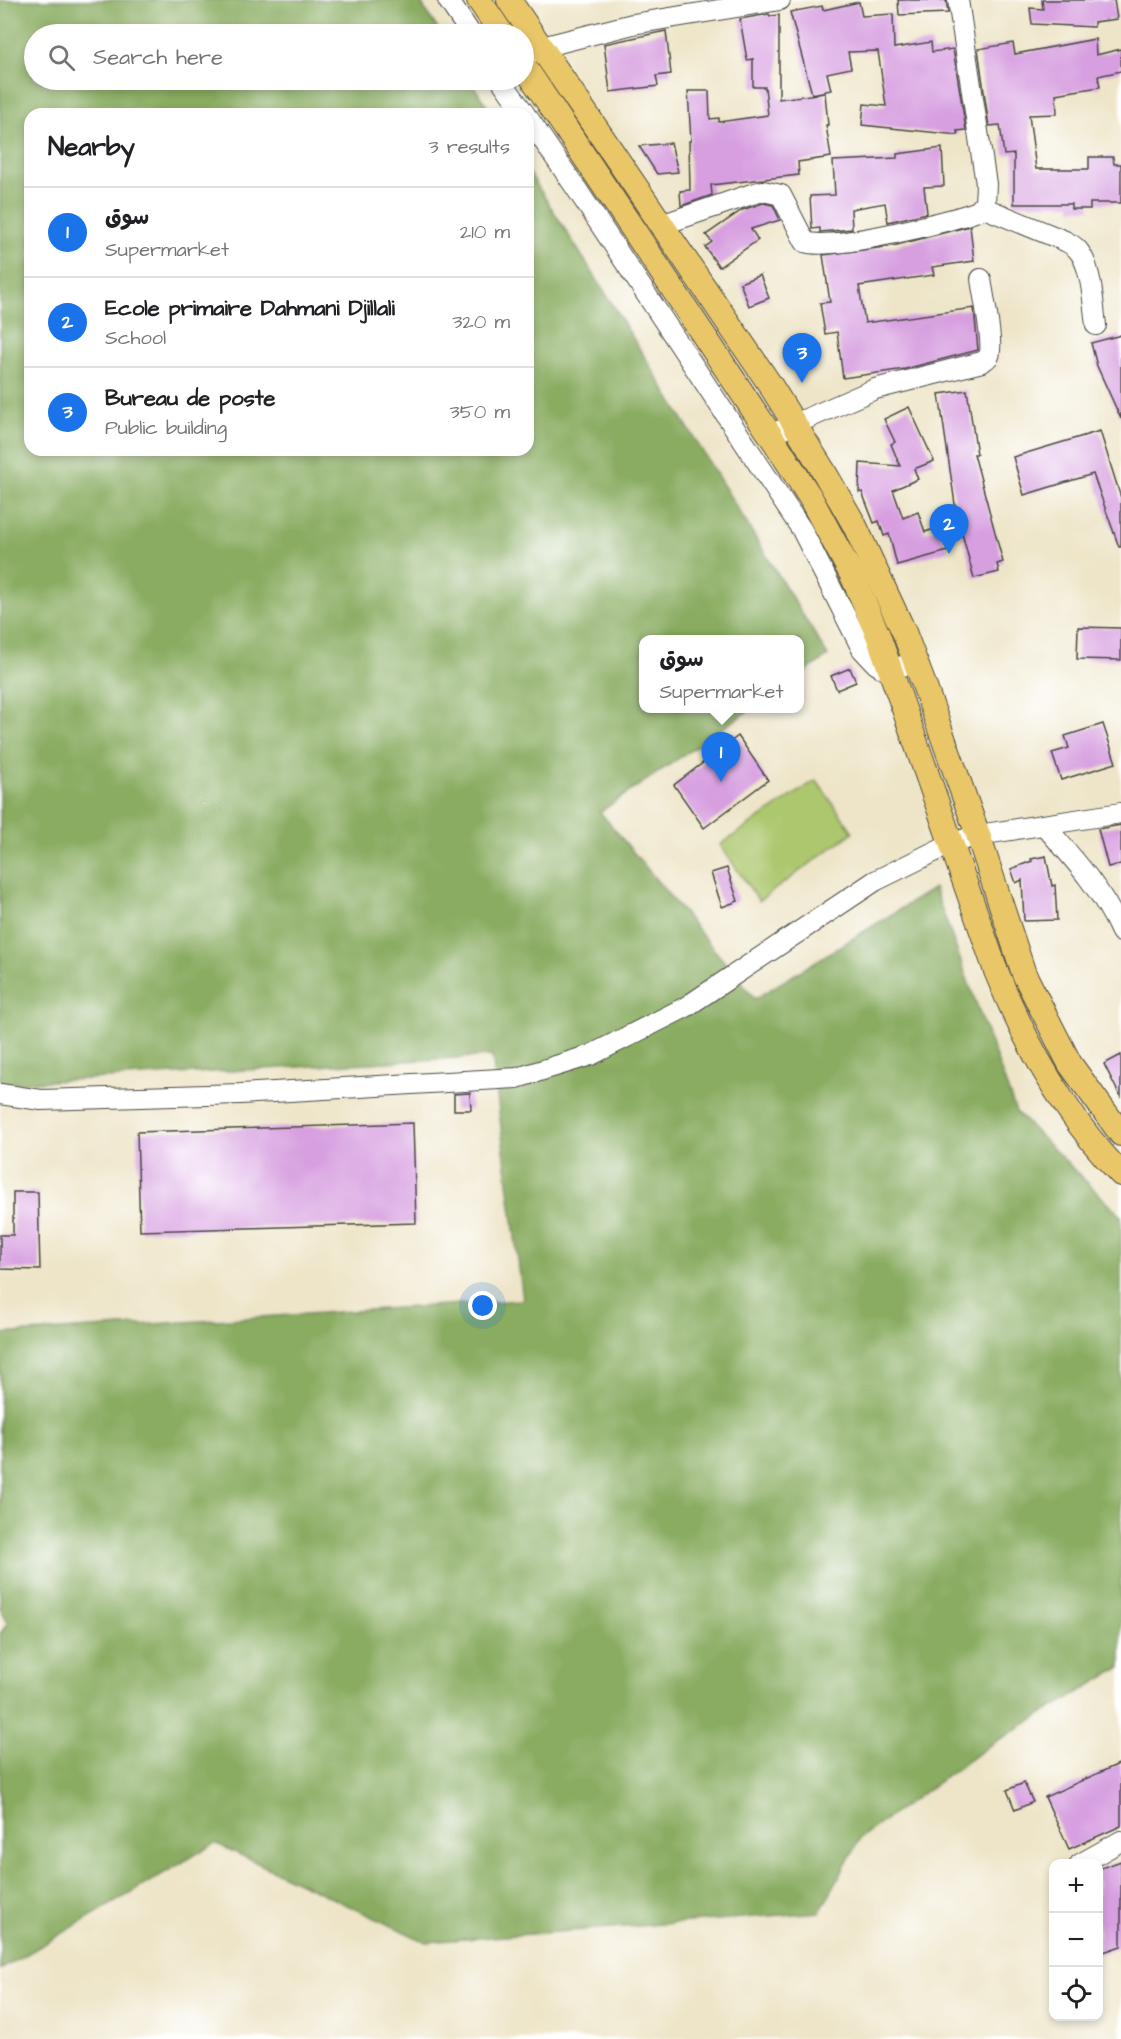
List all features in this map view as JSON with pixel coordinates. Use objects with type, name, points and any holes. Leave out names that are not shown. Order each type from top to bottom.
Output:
[{"type":"main road","points":[[479,0],[495,24]]},
{"type":"main road","points":[[509,0],[520,24]]},
{"type":"main road","points":[[534,53],[661,225],[714,301],[795,424],[854,524],[904,632],[978,835],[1024,974],[1070,1064],[1121,1134]]},
{"type":"main road","points":[[534,81],[810,497],[852,575],[878,635],[950,844],[1012,1012],[1058,1093],[1087,1134],[1121,1173]]},
{"type":"street","points":[[448,0],[464,24]]},
{"type":"street","points":[[534,52],[633,24],[780,0]]},
{"type":"street","points":[[661,225],[763,191],[781,195],[805,242],[821,245],[910,229],[967,215],[982,207],[986,197],[986,184],[958,0]]},
{"type":"street","points":[[508,90],[521,108]]},
{"type":"street","points":[[534,127],[802,530],[862,649],[876,664],[886,670],[915,663]]},
{"type":"street","points":[[982,207],[1065,241],[1077,249],[1083,258],[1090,279],[1096,325]]},
{"type":"street","points":[[770,435],[875,389],[982,362],[988,358],[990,353],[988,328],[981,279]]},
{"type":"street","points":[[0,1094],[41,1100],[182,1096],[517,1078],[591,1054],[686,1007],[875,881],[950,844],[978,835],[1121,813]]},
{"type":"street","points":[[1044,825],[1086,873],[1114,916],[1121,932]]},
{"type":"street","points":[[1087,1859],[1121,1841]]},
{"type":"green space","points":[[0,0],[419,0],[435,24],[24,24],[24,90],[476,90],[488,108],[24,108],[24,456],[534,456],[534,180],[828,656],[804,673],[804,635],[639,635],[639,713],[745,713],[600,812],[755,999],[934,888],[1016,1112],[1121,1216],[1121,1667],[990,1745],[860,1838],[820,1912],[426,1942],[215,1843],[0,1970],[0,1634],[8,1622],[0,1609],[0,1334],[523,1300],[492,1056],[0,1084]]},
{"type":"green space","points":[[816,780],[853,832],[759,901],[720,845]]},
{"type":"building","points":[[898,0],[946,0],[948,13],[899,15]]},
{"type":"building","points":[[1042,0],[1114,0],[1117,19],[1094,22],[1094,27],[1032,24],[1030,8],[1043,9]]},
{"type":"building","points":[[859,2],[862,16],[893,14],[894,48],[931,42],[932,52],[953,49],[966,130],[957,131],[958,135],[862,125],[864,104],[886,106],[878,51],[848,52],[851,68],[827,73],[831,90],[812,94],[790,12],[822,6],[823,10]]},
{"type":"building","points":[[769,14],[770,16],[779,15],[779,99],[825,93],[828,125],[826,125],[831,157],[798,162],[799,175],[711,185],[712,195],[681,206],[680,191],[690,190],[689,141],[691,141],[688,91],[709,91],[710,119],[719,118],[719,122],[768,115],[765,87],[753,87],[753,59],[747,60],[740,19]]},
{"type":"building","points":[[666,31],[671,74],[656,76],[658,86],[610,92],[604,44]]},
{"type":"building","points":[[1095,39],[1096,55],[1121,49],[1121,71],[1098,76],[1100,87],[1056,94],[1057,114],[1029,115],[1036,169],[1089,169],[1089,157],[1113,157],[1114,164],[1121,164],[1121,203],[1090,203],[1090,209],[1071,209],[1071,204],[1014,204],[1014,154],[1004,155],[1000,125],[989,126],[978,49],[1013,43],[1015,54]]},
{"type":"building","points":[[671,143],[678,172],[657,174],[639,146]]},
{"type":"building","points":[[942,148],[944,186],[924,187],[927,213],[888,222],[885,203],[851,209],[852,229],[820,232],[820,228],[812,229],[810,196],[835,195],[833,161],[897,158],[897,154]]},
{"type":"building","points":[[763,203],[773,205],[780,220],[751,229],[758,240],[719,267],[705,247],[712,242],[706,235],[742,210]]},
{"type":"building","points":[[970,226],[974,261],[932,267],[934,275],[859,286],[865,323],[974,308],[978,350],[905,369],[843,378],[837,332],[825,334],[820,303],[830,302],[823,255],[893,246]]},
{"type":"building","points":[[760,275],[769,298],[749,306],[740,283]]},
{"type":"building","points":[[1121,335],[1121,419],[1097,366],[1091,343]]},
{"type":"building","points":[[967,390],[977,454],[974,454],[1003,562],[997,564],[999,572],[974,578],[956,511],[939,394]]},
{"type":"building","points":[[909,407],[934,461],[914,469],[918,479],[893,490],[903,518],[918,512],[925,532],[938,528],[948,551],[897,565],[889,534],[884,536],[879,521],[874,523],[862,492],[859,492],[860,463],[900,466],[891,444],[895,442],[884,419]]},
{"type":"building","points":[[1100,431],[1121,498],[1121,547],[1119,547],[1093,474],[1024,495],[1013,457]]},
{"type":"building","points":[[1078,627],[1121,628],[1121,660],[1077,659]]},
{"type":"building","points":[[850,668],[856,682],[837,690],[831,676]]},
{"type":"building","points":[[1103,724],[1116,763],[1061,780],[1052,753],[1069,748],[1065,736]]},
{"type":"building","points":[[738,736],[768,780],[704,828],[674,785]]},
{"type":"building","points":[[1121,825],[1121,864],[1108,867],[1098,829]]},
{"type":"building","points":[[1046,856],[1052,886],[1055,885],[1057,920],[1024,921],[1022,880],[1016,883],[1011,869],[1032,861],[1031,859]]},
{"type":"building","points":[[727,868],[738,901],[722,907],[711,873]]},
{"type":"building","points":[[1121,1055],[1121,1098],[1104,1064]]},
{"type":"building","points":[[470,1093],[471,1110],[454,1110],[454,1094]]},
{"type":"building","points":[[413,1123],[416,1223],[140,1231],[137,1132]]},
{"type":"building","points":[[13,1192],[38,1192],[40,1270],[0,1269],[0,1235],[13,1235]]},
{"type":"building","points":[[1121,1763],[1121,1826],[1069,1849],[1045,1797]]},
{"type":"building","points":[[1024,1783],[1033,1802],[1015,1810],[1007,1790]]},
{"type":"building","points":[[1121,1861],[1121,1946],[1103,1952],[1103,1913],[1103,1867]]},
{"type":"place","name":"Bureau de poste","points":[[802,383]]},
{"type":"place","name":"Ecole primaire Dahmani Djillali","points":[[949,554]]},
{"type":"place","name":"سوق","points":[[721,782]]}]
